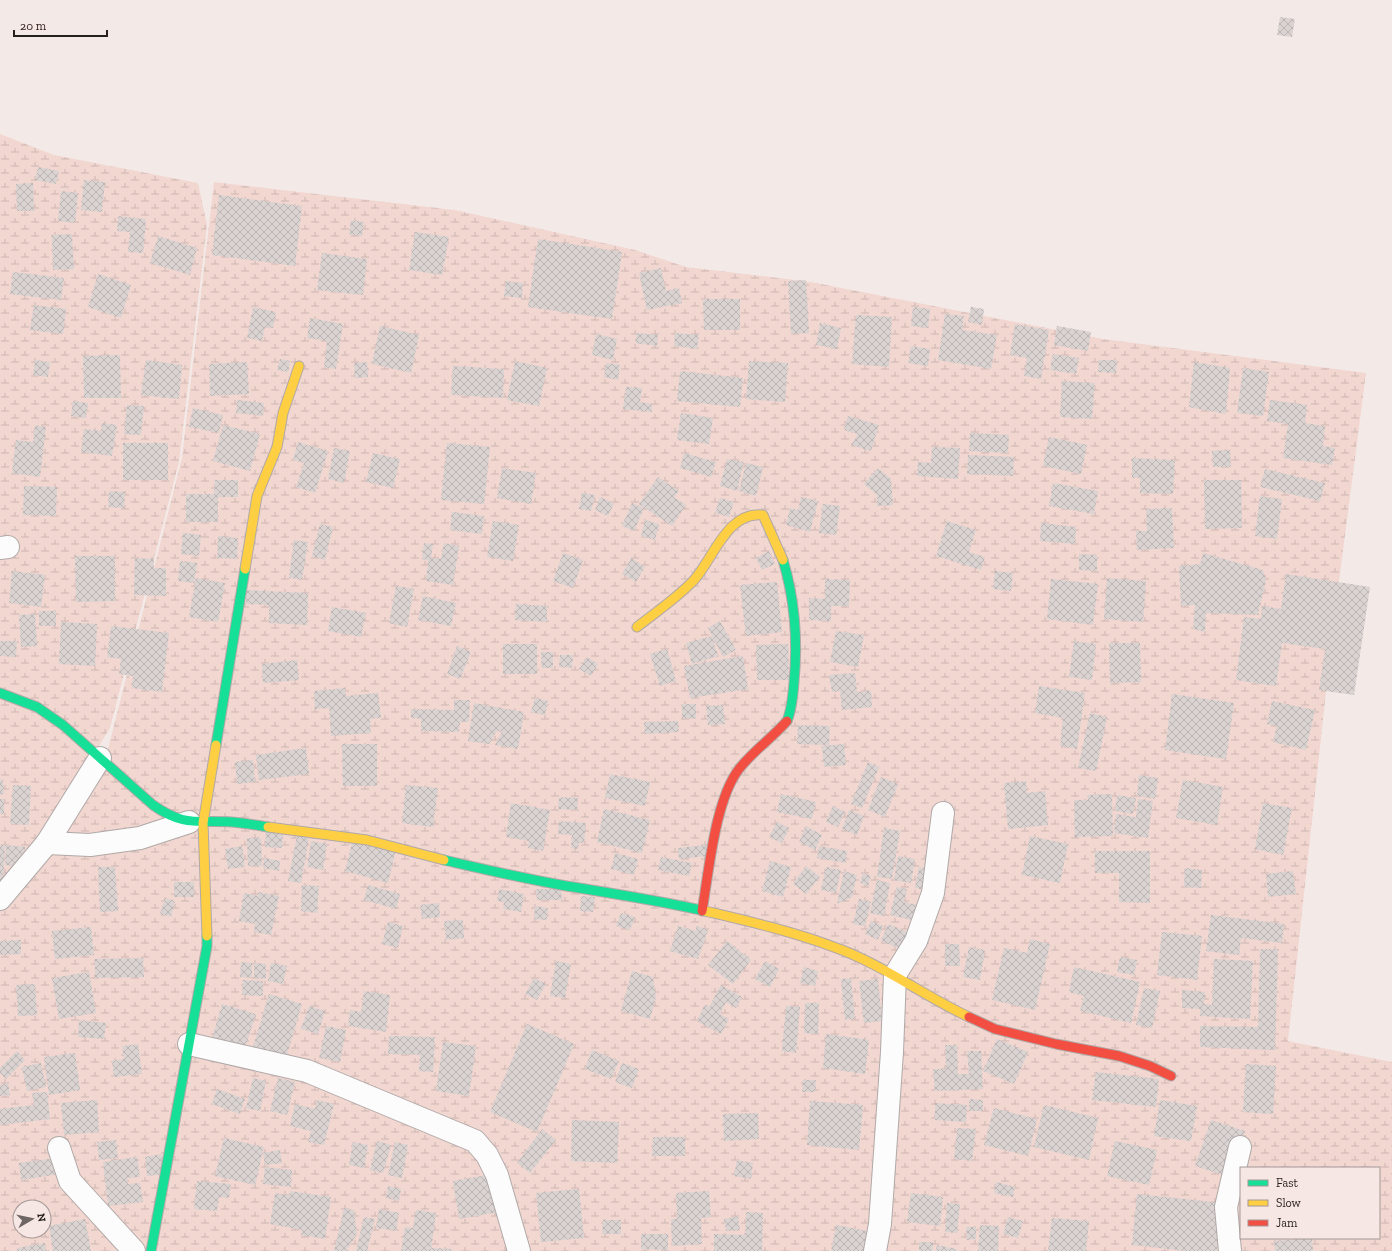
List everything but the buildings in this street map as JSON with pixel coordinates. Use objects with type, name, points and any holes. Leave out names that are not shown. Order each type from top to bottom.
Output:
[{"type":"street","points":[[151,1251],[207,946],[196,822],[257,496],[276,447],[283,413],[299,366]]},
{"type":"street","points":[[637,626],[694,579],[721,539],[737,523],[750,514],[758,513],[763,515],[784,562],[792,592],[797,655],[793,693],[788,720],[738,770],[728,789],[714,843],[702,911]]},
{"type":"street","points":[[0,693],[37,707],[63,725],[153,805],[169,816],[196,822],[232,822],[367,840],[493,872],[560,885],[659,900],[739,919],[832,946],[895,975],[940,1003],[995,1029],[1056,1044],[1119,1056],[1150,1066],[1171,1076]]},
{"type":"street","points":[[0,899],[47,843],[100,758]]},
{"type":"street","points":[[875,1251],[880,1216],[892,1052],[895,975],[916,941],[933,893],[943,813]]},
{"type":"street","points":[[47,843],[90,845],[140,838],[196,822]]},
{"type":"street","points":[[189,1044],[307,1071],[475,1140],[487,1155],[497,1175],[519,1251]]},
{"type":"street","points":[[1230,1251],[1226,1207],[1240,1147]]},
{"type":"street","points":[[59,1148],[70,1181],[134,1251]]},
{"type":"green space","points":[[0,134],[54,155],[198,183],[207,225],[179,462],[110,728],[48,829],[0,888]]},
{"type":"green space","points":[[214,182],[455,210],[635,250],[686,267],[811,282],[1103,339],[1366,373],[1333,628],[1288,1041],[1392,1062],[1392,1251],[0,1251],[0,907],[75,811],[108,749],[182,458]]},
{"type":"traffic: fast","points":[[783,560],[793,605],[796,651],[793,692],[787,721]]},
{"type":"traffic: fast","points":[[216,745],[245,569]]},
{"type":"traffic: fast","points":[[0,693],[37,707],[63,725],[153,805],[164,812],[182,820],[246,823],[268,827]]},
{"type":"traffic: fast","points":[[444,860],[561,885],[651,900],[705,911]]},
{"type":"traffic: fast","points":[[151,1251],[207,946],[207,936]]},
{"type":"traffic: slow","points":[[245,569],[257,496],[277,447],[283,413],[299,366]]},
{"type":"traffic: slow","points":[[637,627],[674,599],[694,580],[722,538],[740,520],[751,515],[763,515],[783,560]]},
{"type":"traffic: slow","points":[[207,936],[203,823],[216,745]]},
{"type":"traffic: slow","points":[[268,827],[367,840],[444,860]]},
{"type":"traffic: slow","points":[[705,911],[785,931],[849,953],[884,970],[969,1017]]},
{"type":"traffic: jam","points":[[702,911],[714,837],[724,799],[731,782],[744,762],[787,721]]},
{"type":"traffic: jam","points":[[969,1017],[995,1029],[1056,1044],[1119,1056],[1150,1066],[1171,1076]]}]
